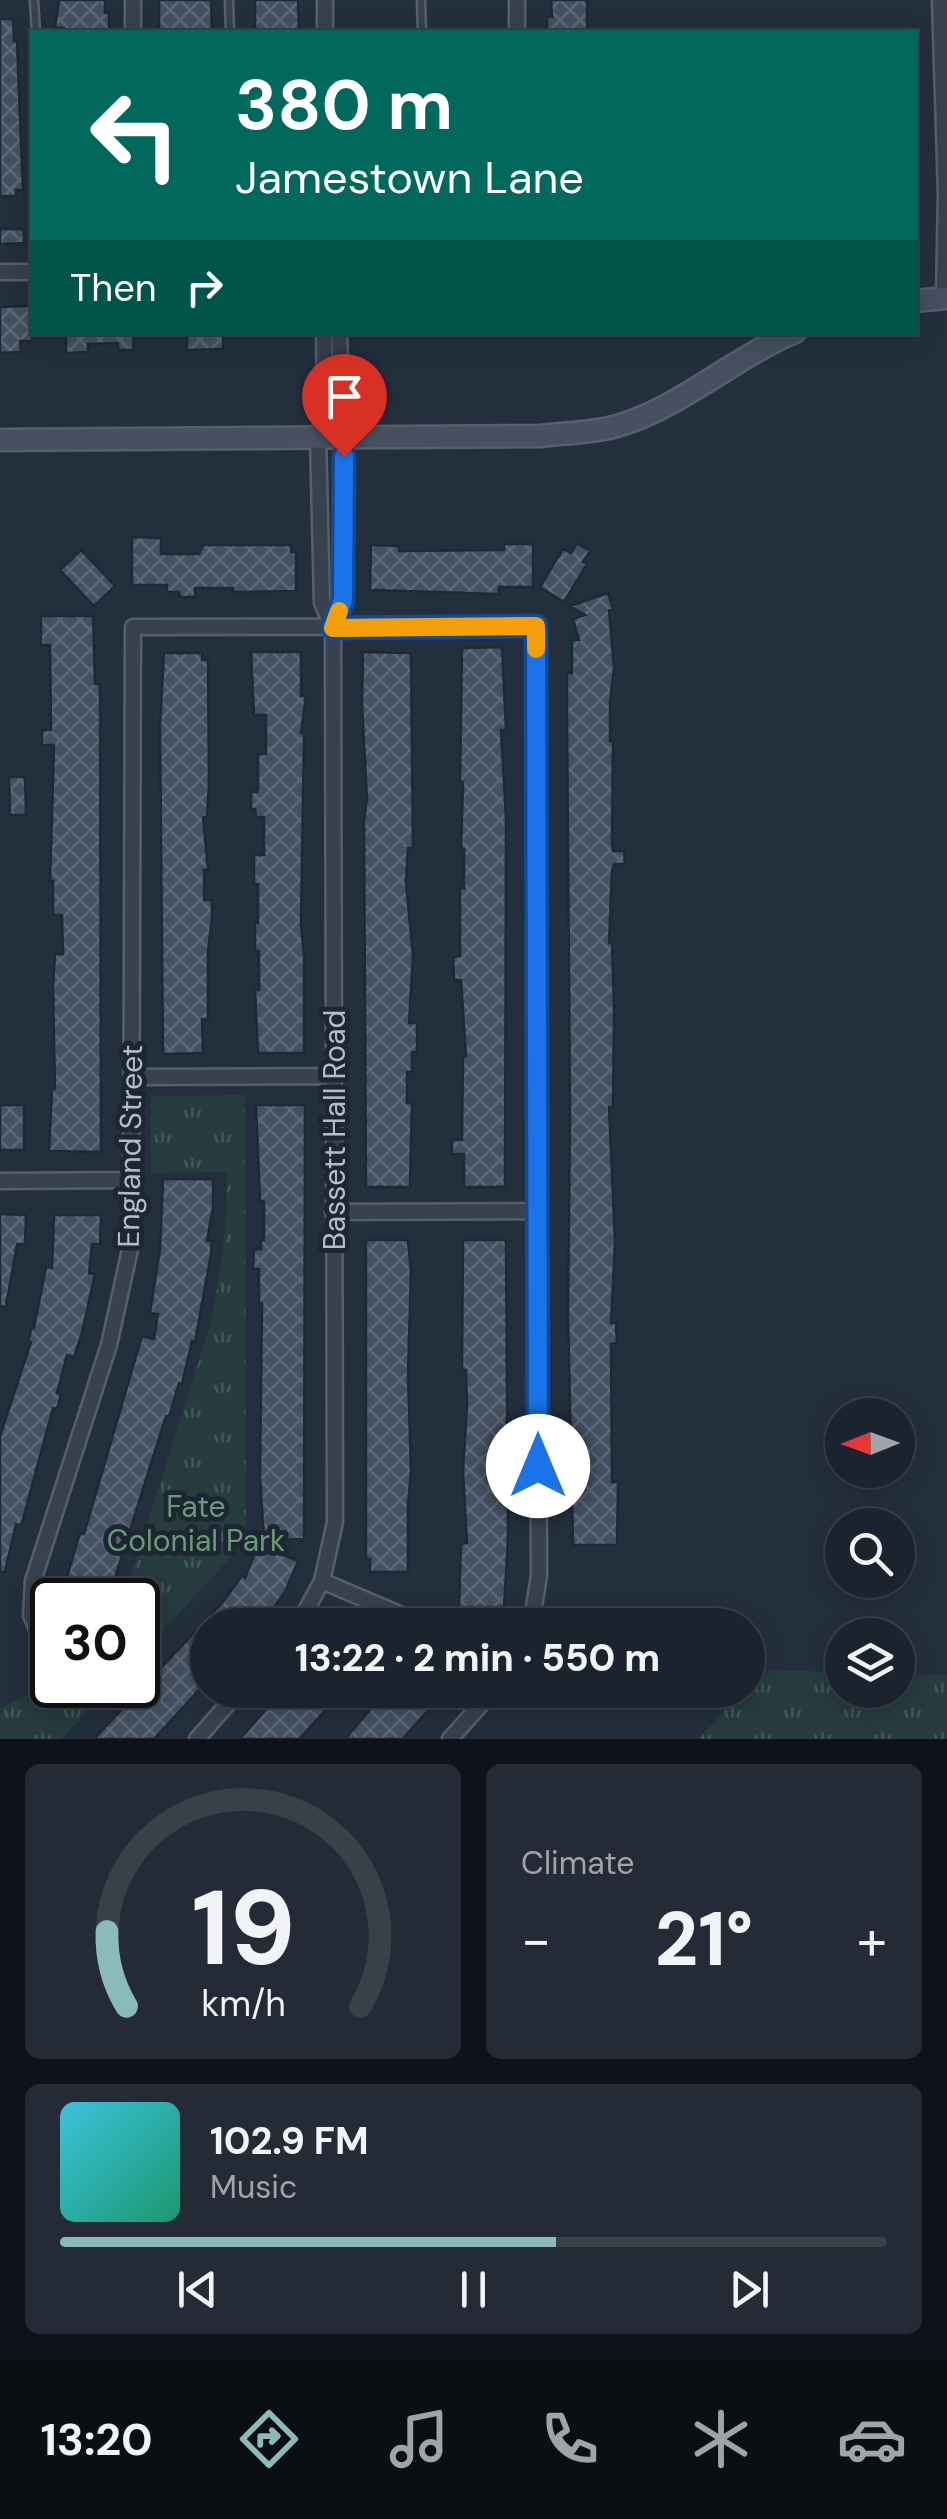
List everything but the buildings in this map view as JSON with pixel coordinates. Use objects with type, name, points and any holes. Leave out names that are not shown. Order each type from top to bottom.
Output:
[{"type":"main road","points":[[918,301],[945,298]]},
{"type":"main road","points":[[0,440],[540,436],[613,428],[674,402],[789,335]]},
{"type":"street","points":[[132,0],[133,30]]},
{"type":"street","points":[[324,0],[325,30]]},
{"type":"street","points":[[517,0],[517,30]]},
{"type":"street","points":[[940,0],[945,298]]},
{"type":"street","points":[[0,272],[30,272]]},
{"type":"street","name":"Bassett Hall Road","points":[[324,335],[326,410],[318,437],[322,603],[333,628]]},
{"type":"street","name":"Bassett Hall Road","points":[[307,1608],[322,1581],[335,1522],[333,628],[343,600],[339,335]]},
{"type":"street","points":[[333,628],[536,626],[539,1576],[534,1608]]},
{"type":"street","name":"England Street","points":[[35,1578],[121,1300],[130,1245],[133,627],[333,628]]},
{"type":"street","points":[[132,1077],[334,1076]]},
{"type":"street","points":[[0,1180],[133,1180]]},
{"type":"street","points":[[333,1212],[538,1211]]},
{"type":"street","points":[[322,1581],[385,1608]]},
{"type":"street","points":[[196,1739],[224,1708]]},
{"type":"street","points":[[450,1739],[478,1708]]},
{"type":"lane","points":[[34,0],[36,30]]},
{"type":"lane","points":[[229,0],[230,30]]},
{"type":"lane","points":[[421,0],[422,30]]},
{"type":"green space","name":"Fate Colonial Park","points":[[245,1095],[246,1533],[229,1559],[160,1633],[160,1578],[130,1578],[210,1326],[220,1269],[226,1172],[151,1173],[151,1096]]},
{"type":"green space","points":[[765,1670],[825,1672],[825,1708],[915,1708],[915,1674],[947,1675],[947,1739],[699,1739],[727,1708],[765,1708]]},
{"type":"green space","points":[[30,1694],[30,1708],[90,1708],[61,1739],[0,1739],[0,1708]]},
{"type":"slow traffic","points":[[339,611],[333,628],[536,626],[536,649]]},
{"type":"route","points":[[344,456],[343,600],[333,628],[536,626],[538,1466]]}]
